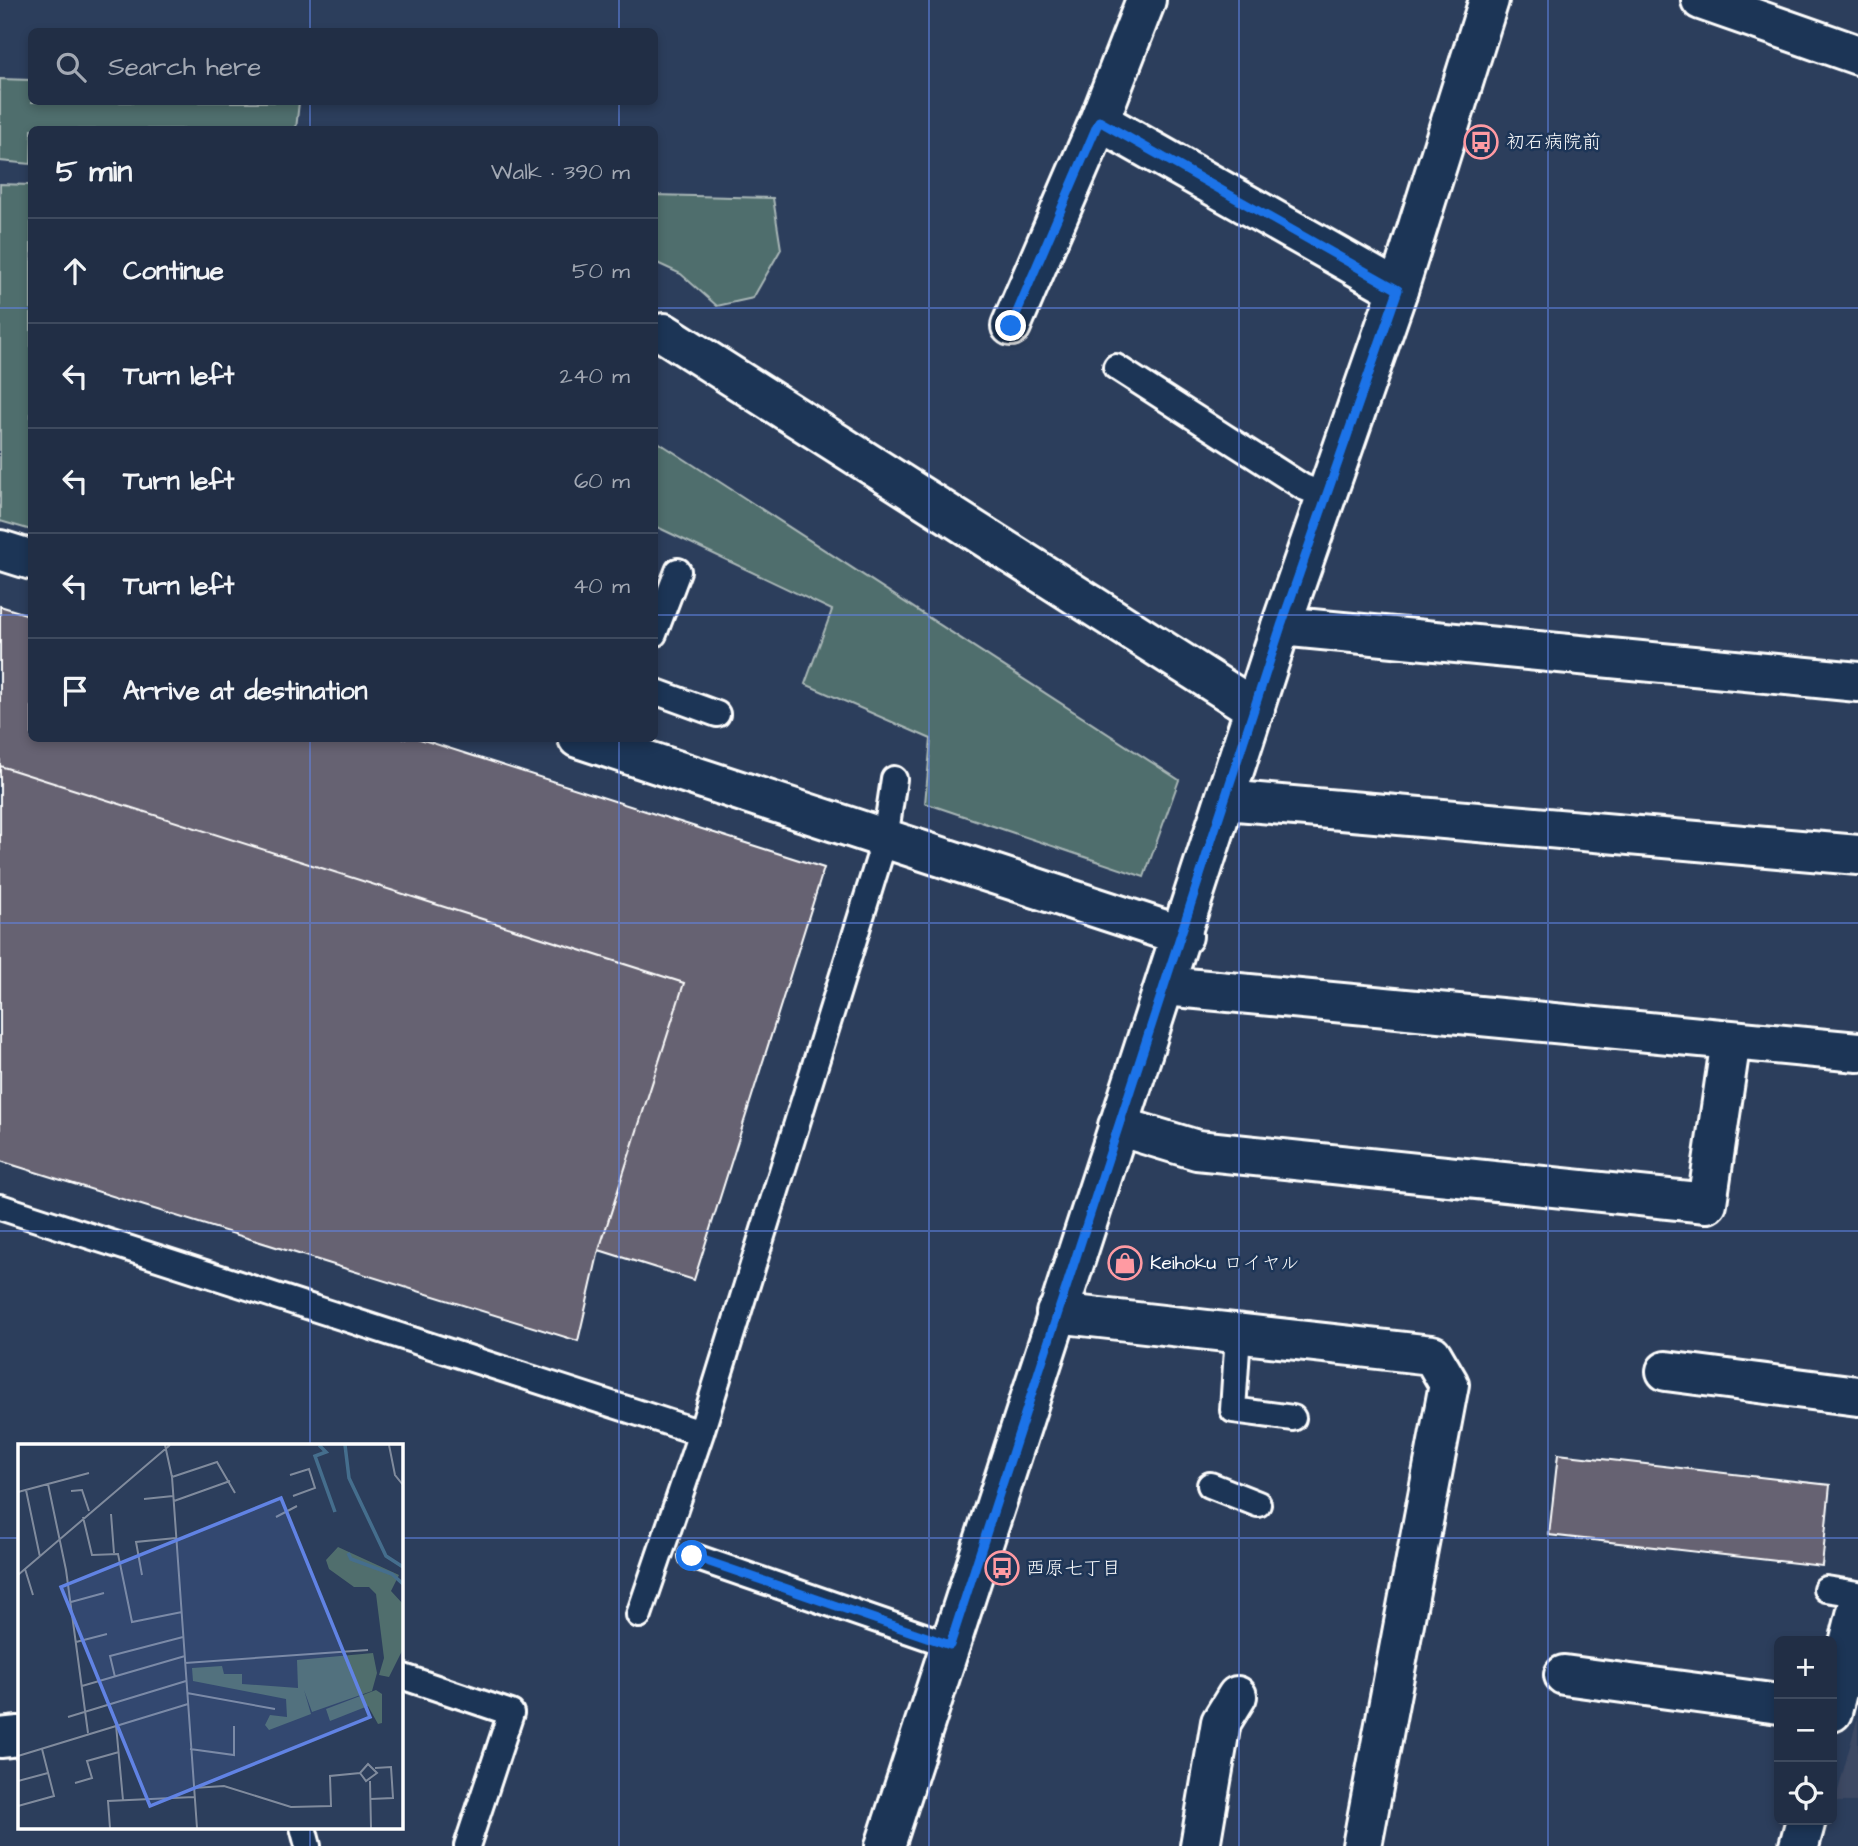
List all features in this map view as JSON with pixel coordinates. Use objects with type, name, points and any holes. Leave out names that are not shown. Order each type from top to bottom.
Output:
[{"type":"street","points":[[1011,326],[1099,121],[1146,0]]},
{"type":"street","points":[[885,1846],[1056,1313],[1183,936],[1281,626],[1398,290],[1487,0]]},
{"type":"street","points":[[1701,0],[1858,55]]},
{"type":"street","points":[[1099,121],[1398,290]]},
{"type":"street","points":[[664,333],[1255,709]]},
{"type":"street","points":[[0,550],[28,560]]},
{"type":"street","points":[[1281,626],[1858,682]]},
{"type":"street","points":[[590,742],[1183,936]]},
{"type":"street","points":[[1225,800],[1858,855]]},
{"type":"street","points":[[1165,986],[1858,1052]]},
{"type":"street","points":[[1118,1126],[1197,1150],[1707,1203],[1731,1040]]},
{"type":"street","points":[[1056,1313],[1432,1355],[1449,1384],[1362,1846]]},
{"type":"street","points":[[1666,1371],[1858,1396]]},
{"type":"street","points":[[1833,1699],[1842,1598]]},
{"type":"street","points":[[1564,1675],[1774,1703]]},
{"type":"street","points":[[1200,1846],[1221,1723],[1237,1696]]},
{"type":"street","points":[[0,1738],[18,1736]]},
{"type":"street","points":[[1799,1846],[1805,1825]]},
{"type":"lane","points":[[1116,367],[1303,487],[1326,496]]},
{"type":"lane","points":[[658,623],[678,570]]},
{"type":"lane","points":[[658,692],[717,713]]},
{"type":"lane","points":[[639,1615],[701,1433],[885,839],[894,779]]},
{"type":"lane","points":[[0,1207],[701,1433]]},
{"type":"lane","points":[[0,1229],[28,1216]]},
{"type":"lane","points":[[1238,1334],[1233,1410],[1293,1418]]},
{"type":"lane","points":[[1210,1485],[1258,1504]]},
{"type":"lane","points":[[692,1556],[950,1645]]},
{"type":"lane","points":[[1842,1598],[1858,1594]]},
{"type":"lane","points":[[402,1676],[511,1713],[467,1846]]},
{"type":"lane","points":[[303,1828],[309,1846]]},
{"type":"shaded area","points":[[1858,1716],[1858,1802],[1837,1802]]},
{"type":"green space","points":[[0,79],[28,80],[28,105],[299,105],[296,126],[28,126],[28,164],[0,161]]},
{"type":"green space","points":[[0,184],[28,185],[28,529],[0,521]]},
{"type":"green space","points":[[658,195],[773,198],[781,249],[753,298],[717,306],[681,274],[658,263]]},
{"type":"green space","points":[[658,442],[1179,780],[1144,877],[925,803],[931,739],[805,684],[832,610],[658,527]]},
{"type":"building","points":[[0,606],[28,615],[28,742],[430,742],[824,868],[694,1280],[599,1250],[684,983],[0,766]]},
{"type":"building","points":[[0,766],[684,983],[599,1250],[578,1341],[0,1161]]},
{"type":"building","points":[[1558,1454],[1830,1485],[1822,1566],[1549,1535]]},
{"type":"place","name":"初石病院前","points":[[1481,142]]},
{"type":"place","name":"Keihoku ロイヤル","points":[[1125,1263]]},
{"type":"place","name":"西原七丁目","points":[[1002,1568]]},
{"type":"route","points":[[692,1556],[950,1645],[1056,1313],[1183,936],[1281,626],[1398,290],[1099,121],[1011,326]]}]
